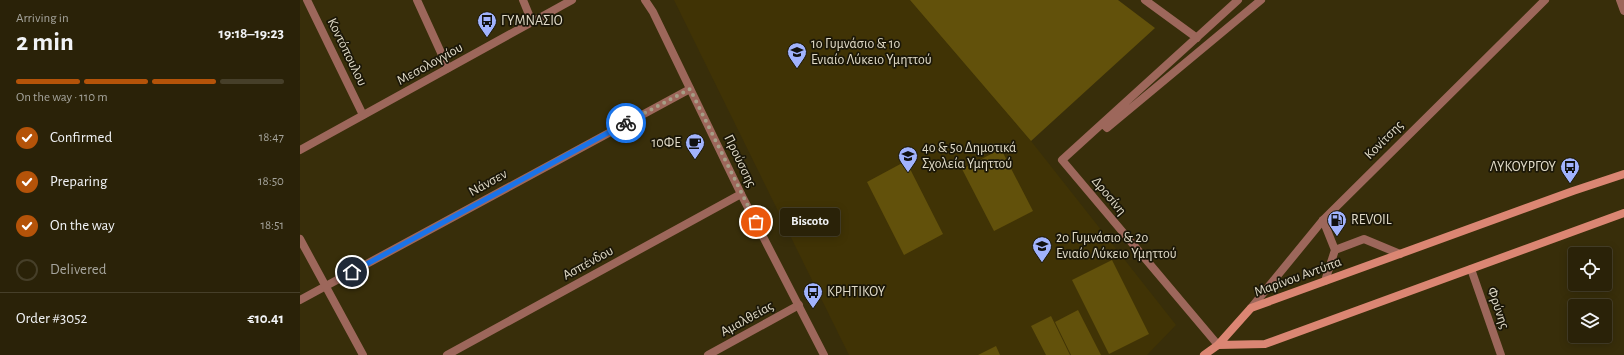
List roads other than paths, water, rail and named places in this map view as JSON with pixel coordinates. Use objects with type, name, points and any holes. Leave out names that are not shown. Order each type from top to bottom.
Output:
[{"type":"main road","name":"Μαρίνου Αντύπα","points":[[1204,355],[1218,345],[1251,308],[1624,174]]},
{"type":"main road","points":[[1218,345],[1265,344],[1624,213]]},
{"type":"street","name":"Κοντόπουλου","points":[[307,0],[363,116]]},
{"type":"street","points":[[417,0],[448,68]]},
{"type":"street","points":[[523,0],[532,22]]},
{"type":"street","name":"Μεσολογγίου","points":[[300,150],[572,0]]},
{"type":"street","name":"Προύσσης","points":[[645,0],[654,12],[742,194],[824,355]]},
{"type":"street","points":[[651,0],[654,12]]},
{"type":"street","points":[[1145,0],[1197,38]]},
{"type":"street","name":"Δροσίνη","points":[[1218,345],[1062,160],[1238,0]]},
{"type":"street","name":"Δροσίνη","points":[[1103,124],[1108,128],[1261,0]]},
{"type":"street","name":"Κονίτσης","points":[[1251,308],[1323,220],[1545,0]]},
{"type":"street","points":[[1620,0],[1624,11]]},
{"type":"street","name":"Νάνσεν","points":[[300,300],[690,89]]},
{"type":"street","name":"Ασπένδου","points":[[446,355],[742,194]]},
{"type":"street","points":[[1323,220],[1335,250],[1325,281]]},
{"type":"street","points":[[300,239],[363,355]]},
{"type":"street","points":[[1335,250],[1364,239],[1400,254]]},
{"type":"street","name":"Φρύνης","points":[[1471,269],[1501,355]]},
{"type":"street","name":"Αμαλθείας","points":[[708,355],[799,305]]},
{"type":"place","name":"ΓΥΜΝΑΣΙΟ","points":[[487,38]]},
{"type":"place","name":"1ο Γυμνάσιο & 1ο Ενιαίο Λύκειο Υμηττού","points":[[797,69]]},
{"type":"place","name":"10ΦΕ","points":[[695,160]]},
{"type":"place","name":"4ο & 5ο Δημοτικά Σχολεία Υμηττού","points":[[908,173]]},
{"type":"place","name":"ΛΥΚΟΥΡΓΟΥ","points":[[1570,184]]},
{"type":"place","name":"Biscoto","points":[[756,222]]},
{"type":"place","name":"REVOIL","points":[[1337,237]]},
{"type":"place","name":"2ο Γυμνάσιο & 2ο Ενιαίο Λύκειο Υμηττού","points":[[1042,263]]},
{"type":"place","name":"ΚΡΗΤΙΚΟΥ","points":[[813,309]]}]
